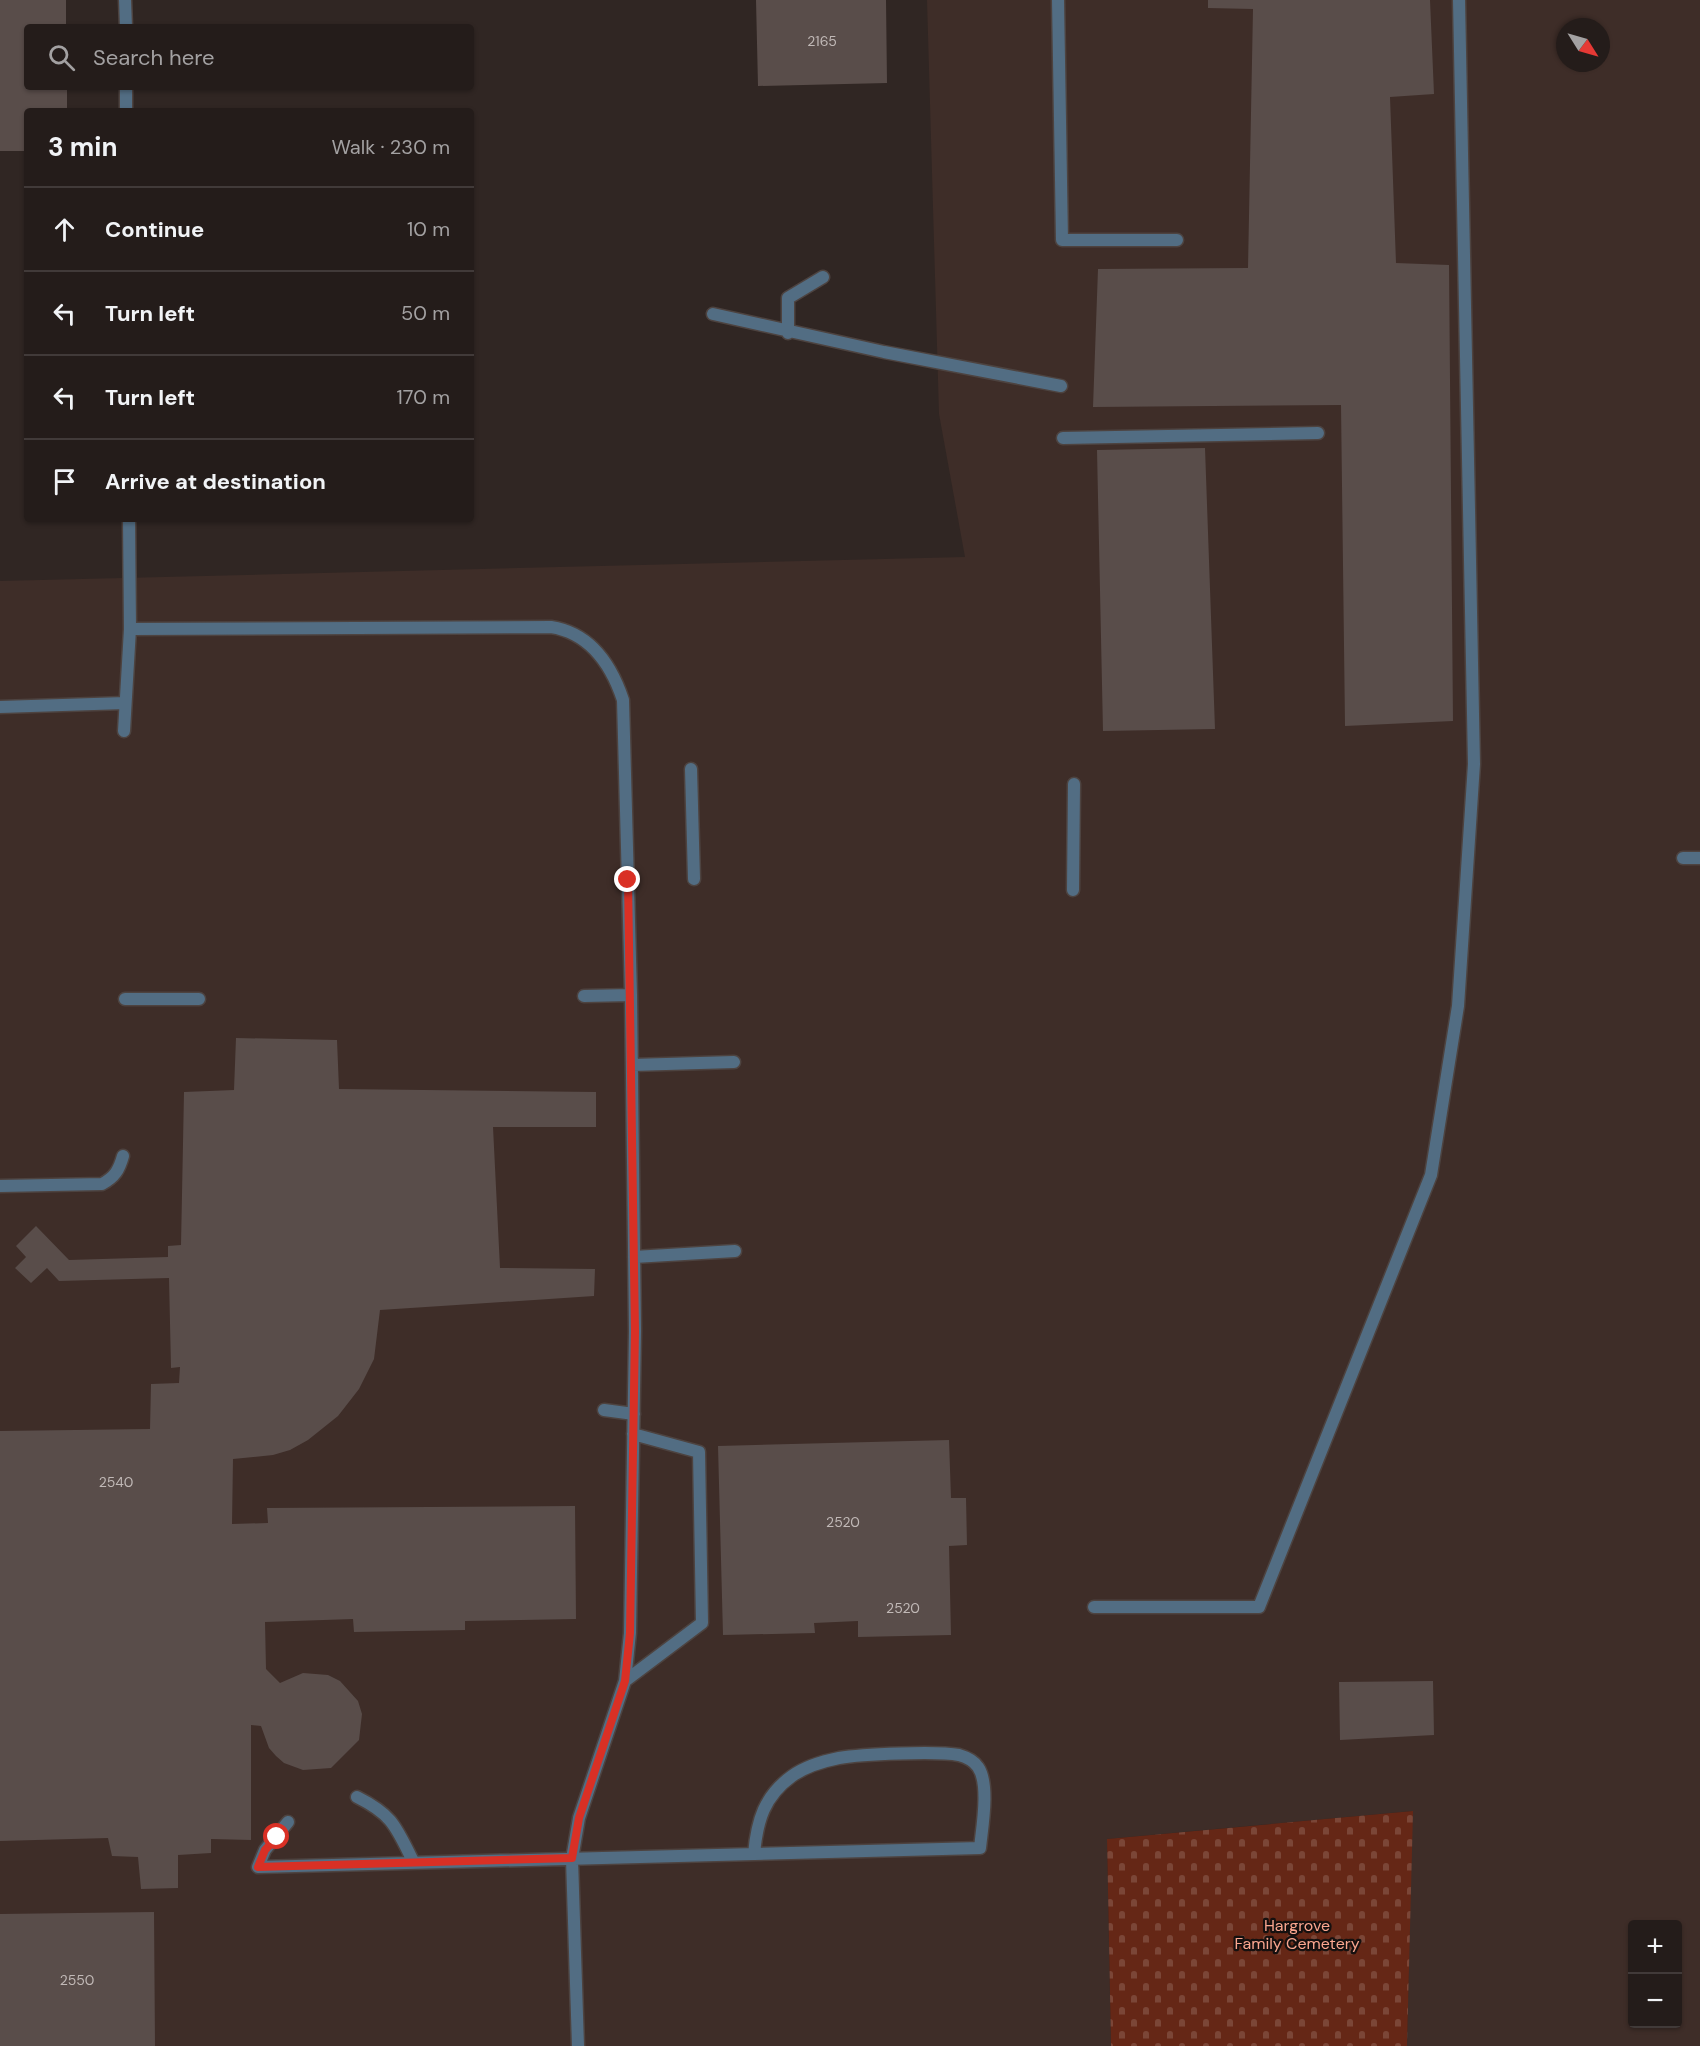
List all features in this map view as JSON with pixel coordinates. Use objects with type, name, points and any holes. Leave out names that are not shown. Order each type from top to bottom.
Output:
[{"type":"lane","points":[[126,0],[126,24]]},
{"type":"lane","points":[[1058,0],[1062,240],[1177,240]]},
{"type":"lane","points":[[1094,1607],[1259,1607],[1431,1175],[1458,1006],[1474,764],[1459,0]]},
{"type":"lane","points":[[126,90],[126,108]]},
{"type":"lane","points":[[788,333],[788,298],[823,277]]},
{"type":"lane","points":[[713,315],[788,333],[1061,386]]},
{"type":"lane","points":[[1063,438],[1318,433]]},
{"type":"lane","points":[[124,731],[130,629],[129,522]]},
{"type":"lane","points":[[130,629],[539,626],[568,631],[583,639],[599,653],[611,670],[624,710],[634,1257],[630,1633],[625,1681],[579,1818],[572,1858],[578,2046]]},
{"type":"lane","points":[[0,707],[125,703]]},
{"type":"lane","points":[[691,769],[694,879]]},
{"type":"lane","points":[[1073,890],[1074,784]]},
{"type":"lane","points":[[1683,858],[1700,858]]},
{"type":"lane","points":[[584,996],[631,995]]},
{"type":"lane","points":[[125,999],[199,999]]},
{"type":"lane","points":[[632,1065],[734,1062]]},
{"type":"lane","points":[[0,1186],[102,1184],[113,1178],[123,1156]]},
{"type":"lane","points":[[634,1257],[735,1251]]},
{"type":"lane","points":[[604,1410],[634,1414]]},
{"type":"lane","points":[[625,1681],[702,1623],[699,1452],[633,1434]]},
{"type":"lane","points":[[288,1822],[265,1850],[258,1867],[413,1861],[754,1854],[980,1848],[984,1791],[981,1772],[974,1762],[949,1755],[841,1758],[808,1767],[794,1774],[769,1798],[756,1824],[754,1854]]},
{"type":"lane","points":[[357,1797],[380,1809],[394,1822],[413,1861]]},
{"type":"shaded area","points":[[927,0],[1700,0],[1700,2046],[1407,2046],[1412,1811],[1107,1839],[1111,2046],[0,2046],[0,581],[965,557],[939,414]]},
{"type":"green space","name":"Hargrove Family Cemetery","points":[[1413,1811],[1407,2046],[1111,2046],[1107,1839]]},
{"type":"building","points":[[0,0],[66,0],[66,24],[24,24],[24,90],[67,90],[67,108],[24,108],[24,151],[0,151]]},
{"type":"building","points":[[756,0],[886,0],[887,83],[758,86]]},
{"type":"building","points":[[1208,0],[1430,0],[1434,94],[1390,97],[1396,263],[1449,265],[1453,721],[1345,726],[1341,405],[1093,407],[1098,269],[1248,268],[1253,9],[1208,8]]},
{"type":"building","points":[[1205,448],[1215,729],[1103,731],[1097,450]]},
{"type":"building","points":[[236,1038],[337,1040],[339,1089],[596,1092],[596,1127],[493,1127],[500,1268],[595,1269],[594,1296],[380,1310],[374,1359],[359,1389],[338,1416],[308,1440],[290,1450],[273,1455],[233,1459],[232,1524],[268,1523],[267,1508],[575,1506],[576,1619],[465,1621],[465,1630],[354,1632],[353,1619],[265,1622],[266,1669],[280,1683],[303,1673],[328,1675],[340,1681],[358,1701],[362,1714],[359,1740],[331,1768],[303,1770],[284,1763],[269,1748],[261,1726],[251,1725],[251,1840],[211,1839],[211,1853],[178,1855],[178,1888],[141,1889],[138,1857],[112,1856],[108,1838],[0,1841],[0,1431],[150,1429],[151,1384],[179,1383],[180,1367],[171,1368],[169,1278],[59,1281],[47,1268],[31,1283],[15,1268],[26,1257],[16,1246],[36,1226],[69,1260],[168,1257],[168,1246],[181,1245],[184,1092],[234,1090]]},
{"type":"building","points":[[949,1440],[951,1498],[966,1498],[967,1545],[949,1546],[951,1635],[858,1637],[858,1621],[814,1623],[815,1633],[723,1635],[718,1446]]},
{"type":"building","points":[[1433,1681],[1434,1735],[1340,1740],[1339,1682]]},
{"type":"building","points":[[154,1912],[155,2046],[0,2046],[0,1914]]},
{"type":"route","points":[[277,1837],[265,1850],[258,1867],[572,1858],[579,1818],[611,1716],[625,1681],[630,1633],[635,1331],[628,880]]}]
